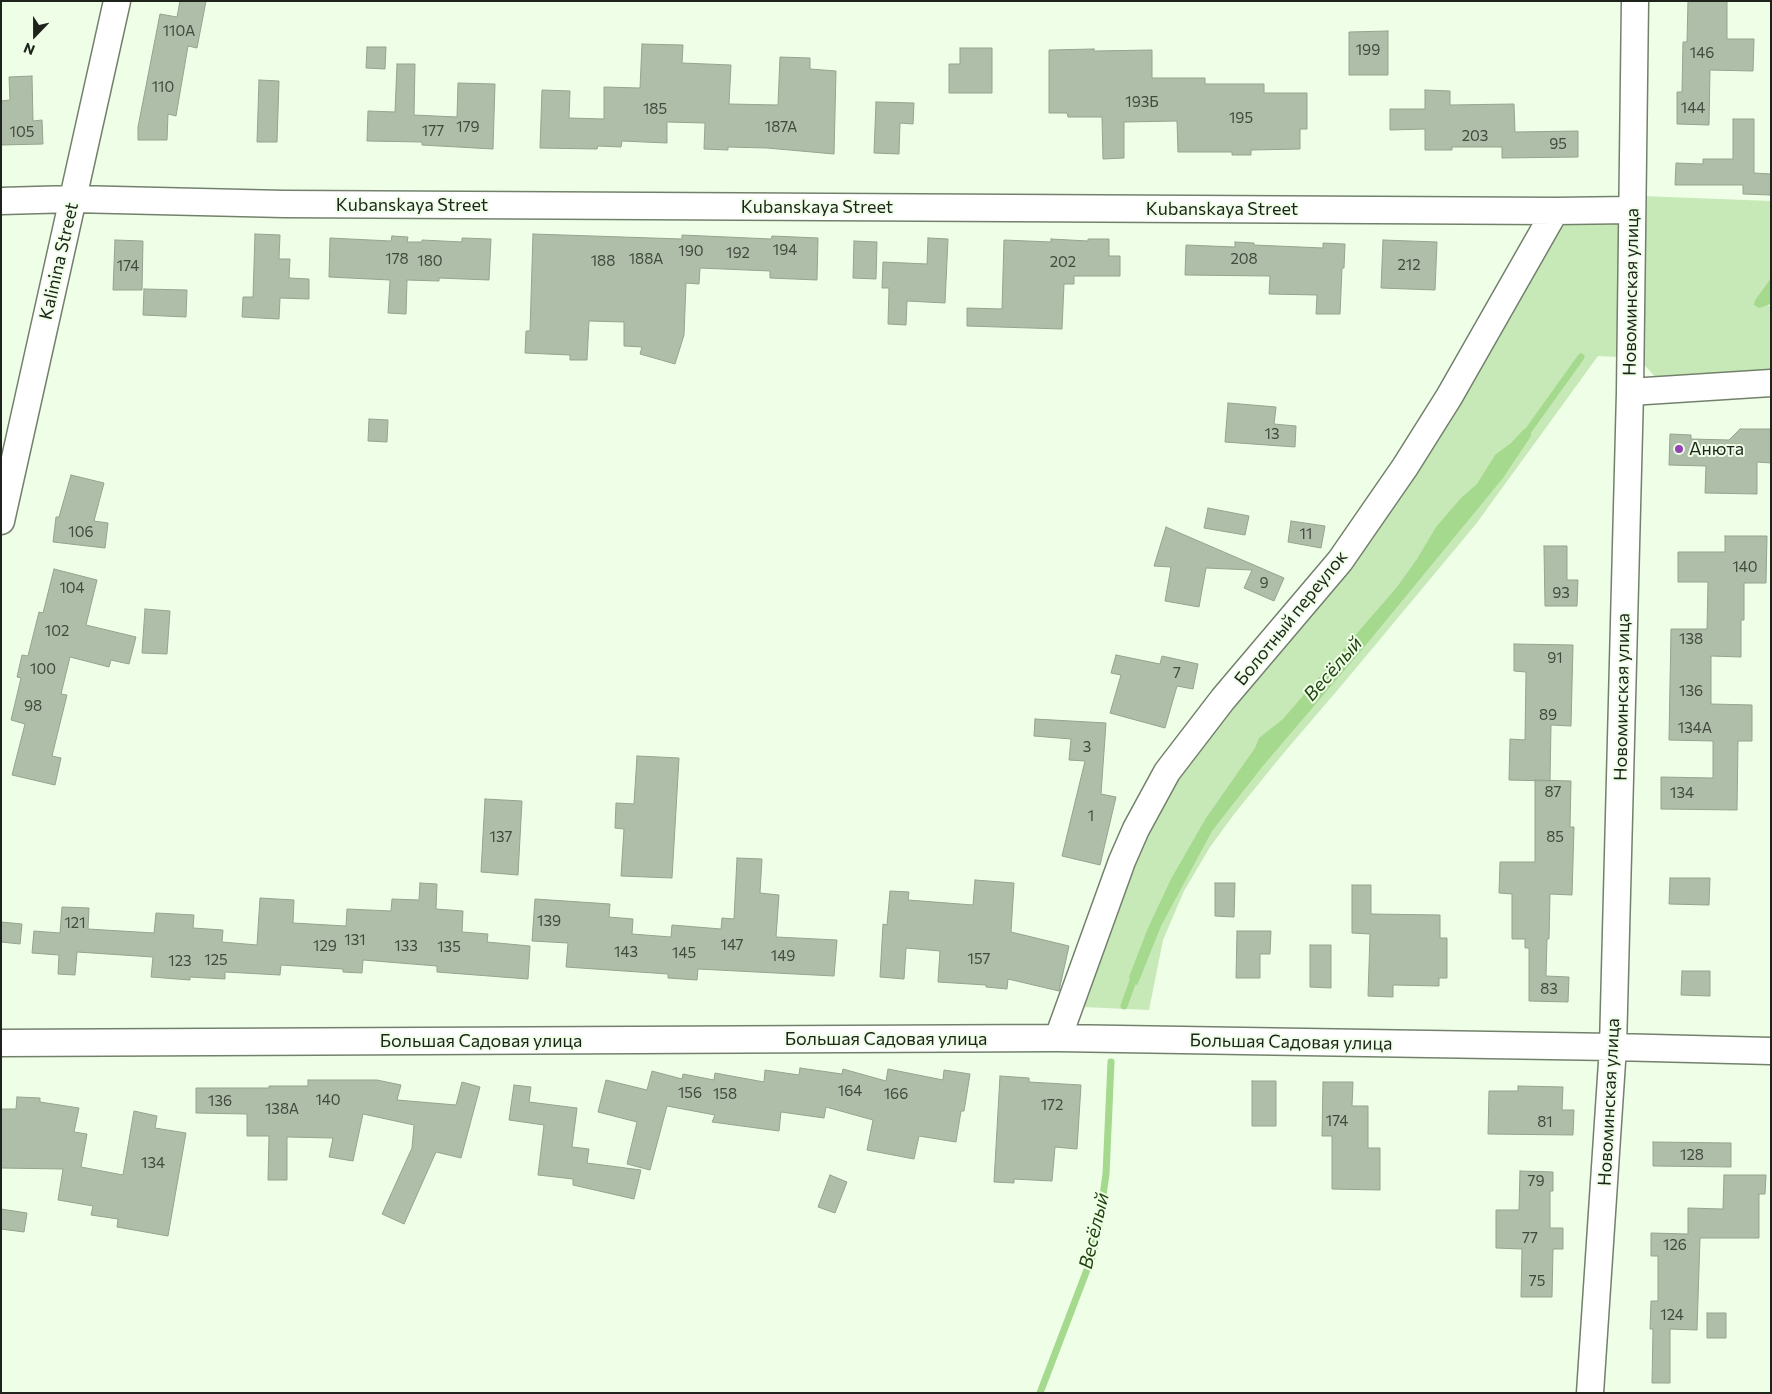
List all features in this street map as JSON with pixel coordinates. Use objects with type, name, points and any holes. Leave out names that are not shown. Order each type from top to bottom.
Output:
[{"type":"street","name":"Kalinina Street","points":[[1,521],[118,1]]},
{"type":"street","name":"Новоминская улица","points":[[1590,1393],[1613,1047],[1630,392],[1635,1]]},
{"type":"street","name":"Kubanskaya Street","points":[[1,201],[1632,210]]},
{"type":"street","name":"Болотный переулок","points":[[1058,1038],[1122,861],[1136,829],[1167,772],[1223,699],[1340,561],[1405,467],[1449,397],[1555,211]]},
{"type":"street","points":[[1630,392],[1771,383]]},
{"type":"street","name":"Большая Садовая улица","points":[[1,1043],[1058,1038],[1613,1047],[1771,1052]]},
{"type":"shaded area","points":[[1641,196],[1771,201],[1771,278],[1755,300],[1769,306],[1771,304],[1771,373],[1658,380],[1638,358]]},
{"type":"shaded area","points":[[1559,220],[1621,220],[1619,357],[1598,356],[1476,524],[1282,755],[1210,847],[1184,891],[1163,940],[1149,1010],[1083,1007],[1114,912],[1157,804],[1242,690]]},
{"type":"water","points":[[1771,278],[1771,304],[1759,308],[1754,305],[1755,300]]},
{"type":"water","points":[[1524,429],[1531,432],[1531,436],[1503,478],[1365,646],[1262,767],[1212,831],[1161,926],[1137,985],[1133,984],[1129,977],[1148,928],[1171,879],[1206,818],[1255,748],[1259,738],[1283,719],[1397,587],[1417,559],[1436,527],[1461,498],[1477,484],[1495,455],[1511,443]]},
{"type":"building","points":[[180,1],[206,1],[197,48],[188,46],[176,116],[168,114],[167,140],[138,140],[138,127],[160,14],[177,17]]},
{"type":"building","points":[[1688,1],[1727,1],[1727,39],[1754,39],[1753,71],[1710,70],[1709,125],[1677,124],[1677,92],[1682,92],[1683,42],[1687,42]]},
{"type":"building","points":[[1388,31],[1388,75],[1349,75],[1349,32]]},
{"type":"building","points":[[642,44],[683,45],[682,63],[731,65],[729,104],[778,105],[780,57],[810,58],[810,69],[836,71],[834,154],[767,148],[728,147],[728,150],[704,149],[705,123],[667,122],[667,143],[622,141],[621,147],[598,146],[597,149],[540,148],[542,90],[570,91],[569,118],[604,119],[604,87],[640,88]]},
{"type":"building","points":[[367,47],[386,47],[385,69],[366,68]]},
{"type":"building","points":[[960,48],[992,48],[992,93],[949,93],[949,64],[960,64]]},
{"type":"building","points":[[1094,49],[1094,51],[1152,50],[1152,78],[1205,78],[1205,84],[1264,84],[1264,93],[1307,93],[1307,129],[1300,129],[1300,149],[1251,150],[1251,155],[1232,155],[1232,152],[1178,152],[1177,121],[1124,122],[1124,158],[1103,159],[1102,117],[1068,117],[1067,113],[1049,113],[1049,50]]},
{"type":"building","points":[[397,64],[415,64],[414,115],[457,117],[458,83],[495,84],[493,149],[422,145],[422,142],[367,141],[368,111],[395,112]]},
{"type":"building","points":[[32,76],[33,121],[42,120],[43,144],[1,145],[1,101],[10,100],[9,77]]},
{"type":"building","points":[[259,80],[279,81],[277,142],[257,142]]},
{"type":"building","points":[[1425,90],[1450,91],[1450,105],[1514,104],[1515,132],[1578,131],[1578,157],[1502,158],[1502,147],[1452,147],[1452,150],[1425,150],[1425,129],[1390,130],[1390,109],[1425,109]]},
{"type":"building","points":[[876,102],[914,103],[913,124],[900,123],[899,154],[874,153]]},
{"type":"building","points":[[1733,119],[1754,119],[1754,173],[1771,174],[1771,195],[1743,194],[1743,185],[1675,185],[1676,163],[1703,164],[1703,159],[1733,159]]},
{"type":"building","points":[[255,234],[280,235],[279,259],[290,259],[289,278],[309,279],[309,299],[280,298],[279,319],[242,317],[243,297],[253,297]]},
{"type":"building","points":[[533,234],[682,239],[682,235],[771,239],[772,236],[818,238],[817,280],[770,278],[770,271],[700,268],[699,284],[686,283],[684,335],[675,364],[640,354],[642,347],[624,346],[624,322],[589,321],[587,360],[570,360],[570,355],[525,353],[526,331],[530,331]]},
{"type":"building","points":[[392,236],[408,237],[407,242],[422,242],[422,240],[462,242],[462,238],[491,239],[489,280],[439,278],[439,281],[407,280],[406,314],[388,313],[390,280],[329,277],[330,238],[391,241]]},
{"type":"building","points":[[928,238],[948,239],[945,303],[907,301],[906,325],[888,324],[889,288],[882,288],[883,262],[927,264]]},
{"type":"building","points":[[1051,239],[1088,241],[1088,239],[1109,239],[1109,256],[1120,256],[1120,276],[1074,276],[1074,284],[1064,284],[1062,329],[967,326],[967,308],[1002,309],[1004,240],[1051,242]]},
{"type":"building","points":[[115,240],[143,241],[142,290],[113,290]]},
{"type":"building","points":[[1383,240],[1437,242],[1435,290],[1381,288]]},
{"type":"building","points":[[854,241],[877,242],[876,279],[853,278]]},
{"type":"building","points":[[1235,242],[1254,243],[1254,245],[1323,248],[1323,243],[1345,244],[1340,314],[1316,314],[1317,295],[1269,294],[1270,276],[1185,275],[1186,245],[1235,247]]},
{"type":"building","points":[[144,289],[187,290],[186,317],[143,315]]},
{"type":"building","points":[[1228,403],[1276,407],[1274,424],[1296,426],[1295,447],[1225,442]]},
{"type":"building","points":[[369,419],[388,420],[387,442],[368,441]]},
{"type":"building","points":[[1740,429],[1771,429],[1771,463],[1757,462],[1757,494],[1705,493],[1706,466],[1669,465],[1670,434],[1691,435],[1691,439],[1729,440]]},
{"type":"building","points":[[71,475],[104,483],[94,521],[108,523],[105,548],[53,542],[56,517],[59,517]]},
{"type":"building","points":[[1208,508],[1249,516],[1245,535],[1204,528]]},
{"type":"building","points":[[1291,521],[1325,526],[1321,548],[1288,542]]},
{"type":"building","points":[[1166,527],[1284,578],[1274,601],[1244,588],[1252,570],[1206,568],[1199,607],[1165,601],[1171,567],[1154,566]]},
{"type":"building","points":[[1725,536],[1767,536],[1766,583],[1744,583],[1741,657],[1711,656],[1711,704],[1752,705],[1752,741],[1738,741],[1737,810],[1661,809],[1661,777],[1713,778],[1713,741],[1669,740],[1671,629],[1707,629],[1708,582],[1678,582],[1678,552],[1725,552]]},
{"type":"building","points":[[1544,546],[1567,546],[1567,580],[1578,580],[1577,606],[1545,606]]},
{"type":"building","points":[[54,569],[97,580],[86,625],[136,637],[129,664],[111,660],[109,667],[70,657],[61,694],[67,695],[52,756],[61,758],[55,785],[12,775],[25,724],[11,720],[21,678],[17,677],[22,655],[28,656],[39,612],[43,613]]},
{"type":"building","points":[[145,609],[170,611],[167,654],[142,653]]},
{"type":"building","points":[[1514,644],[1573,645],[1571,726],[1551,725],[1550,781],[1509,780],[1510,739],[1525,740],[1526,672],[1514,671]]},
{"type":"building","points":[[1116,655],[1160,664],[1162,656],[1198,664],[1193,689],[1177,686],[1165,728],[1110,713],[1121,675],[1111,673]]},
{"type":"building","points":[[1035,719],[1106,723],[1101,794],[1116,797],[1100,865],[1062,856],[1085,761],[1069,760],[1071,739],[1034,736]]},
{"type":"building","points":[[637,756],[679,758],[672,878],[621,876],[624,829],[615,828],[616,803],[634,804]]},
{"type":"building","points":[[1535,780],[1571,781],[1570,827],[1574,827],[1572,895],[1550,894],[1546,976],[1569,977],[1568,1002],[1529,1001],[1529,948],[1525,948],[1525,939],[1512,939],[1512,894],[1499,893],[1500,862],[1535,862]]},
{"type":"building","points":[[485,799],[522,801],[518,875],[481,872]]},
{"type":"building","points":[[737,858],[762,859],[760,893],[779,895],[776,937],[837,940],[834,976],[698,969],[697,980],[668,978],[668,974],[566,967],[568,943],[532,941],[535,899],[610,904],[609,917],[633,919],[632,934],[671,937],[672,925],[721,929],[722,918],[734,919]]},
{"type":"building","points":[[1670,878],[1710,878],[1709,905],[1669,904]]},
{"type":"building","points":[[975,880],[1014,883],[1011,932],[1069,946],[1059,991],[1008,979],[1007,989],[986,987],[986,985],[938,982],[940,951],[906,948],[904,979],[880,977],[883,924],[887,925],[890,891],[909,892],[908,900],[973,905]]},
{"type":"building","points":[[420,883],[437,884],[436,909],[463,911],[462,932],[488,934],[487,942],[530,946],[528,979],[437,972],[437,966],[363,960],[362,973],[343,972],[343,969],[281,965],[280,975],[225,972],[225,979],[190,977],[190,980],[151,977],[153,957],[77,952],[75,975],[58,974],[59,955],[32,953],[34,931],[60,933],[62,907],[89,908],[88,929],[154,933],[156,913],[194,915],[193,928],[223,930],[222,942],[257,945],[260,898],[294,900],[293,923],[346,926],[347,909],[391,911],[392,899],[419,900]]},
{"type":"building","points":[[1215,883],[1235,883],[1234,917],[1215,916]]},
{"type":"building","points":[[1352,885],[1371,885],[1371,914],[1440,915],[1440,938],[1447,938],[1447,978],[1439,978],[1439,986],[1393,985],[1393,997],[1368,996],[1370,934],[1352,933]]},
{"type":"building","points":[[1,922],[22,924],[20,944],[1,942]]},
{"type":"building","points":[[1237,931],[1271,931],[1270,954],[1260,954],[1260,978],[1236,978]]},
{"type":"building","points":[[1310,945],[1331,945],[1331,988],[1310,987]]},
{"type":"building","points":[[1682,971],[1710,971],[1710,996],[1681,995]]},
{"type":"building","points":[[800,1068],[842,1074],[843,1069],[886,1081],[888,1069],[943,1080],[944,1070],[970,1074],[964,1111],[961,1111],[956,1142],[919,1136],[914,1159],[867,1150],[873,1120],[826,1107],[824,1118],[781,1112],[779,1131],[712,1122],[715,1115],[667,1106],[650,1170],[627,1164],[637,1122],[598,1112],[606,1080],[647,1090],[652,1071],[682,1079],[683,1074],[714,1080],[715,1073],[764,1082],[765,1070],[799,1075]]},
{"type":"building","points":[[1000,1076],[1029,1078],[1029,1082],[1081,1085],[1077,1149],[1055,1147],[1052,1181],[1014,1179],[1014,1183],[994,1182]]},
{"type":"building","points":[[308,1080],[377,1080],[401,1085],[397,1100],[456,1105],[462,1082],[480,1087],[461,1158],[436,1152],[404,1224],[382,1214],[412,1148],[414,1125],[363,1114],[353,1161],[329,1157],[333,1138],[287,1137],[287,1180],[268,1180],[269,1136],[247,1136],[247,1114],[196,1113],[196,1088],[308,1086]]},
{"type":"building","points":[[1252,1081],[1276,1081],[1276,1126],[1252,1126]]},
{"type":"building","points":[[1323,1082],[1353,1082],[1352,1106],[1368,1106],[1368,1148],[1380,1148],[1380,1190],[1332,1189],[1332,1136],[1322,1136]]},
{"type":"building","points":[[514,1085],[531,1087],[529,1102],[577,1108],[572,1147],[589,1149],[587,1163],[641,1170],[634,1199],[573,1185],[573,1179],[538,1175],[544,1125],[509,1120]]},
{"type":"building","points":[[1518,1086],[1563,1087],[1562,1110],[1574,1110],[1573,1135],[1488,1134],[1489,1091],[1518,1091]]},
{"type":"building","points":[[17,1097],[40,1098],[40,1102],[79,1108],[74,1132],[87,1134],[81,1167],[123,1175],[134,1111],[157,1116],[155,1128],[186,1133],[168,1236],[117,1227],[118,1219],[91,1215],[93,1206],[58,1200],[63,1169],[1,1168],[1,1109],[16,1109]]},
{"type":"building","points":[[1653,1142],[1731,1143],[1731,1167],[1653,1166]]},
{"type":"building","points":[[1520,1171],[1553,1172],[1553,1191],[1550,1191],[1550,1228],[1563,1228],[1563,1249],[1553,1249],[1552,1297],[1521,1297],[1522,1249],[1496,1248],[1496,1210],[1519,1210]]},
{"type":"building","points":[[830,1175],[847,1182],[835,1213],[818,1207]]},
{"type":"building","points":[[1724,1175],[1766,1175],[1765,1194],[1759,1194],[1759,1238],[1700,1238],[1697,1330],[1670,1329],[1670,1383],[1652,1383],[1653,1329],[1650,1329],[1651,1301],[1658,1301],[1658,1256],[1651,1256],[1651,1233],[1688,1234],[1688,1208],[1723,1209]]},
{"type":"building","points":[[1,1209],[27,1213],[24,1232],[1,1229]]},
{"type":"building","points":[[1707,1313],[1726,1313],[1726,1338],[1707,1338]]},
{"type":"waterway","name":"Весёлый","points":[[1523,438],[1581,357]]},
{"type":"waterway","name":"Весёлый","points":[[1124,1006],[1135,975]]},
{"type":"waterway","name":"Весёлый","points":[[1040,1393],[1093,1254],[1106,1174],[1111,1062]]},
{"type":"place","name":"Анюта","points":[[1679,449]]}]
